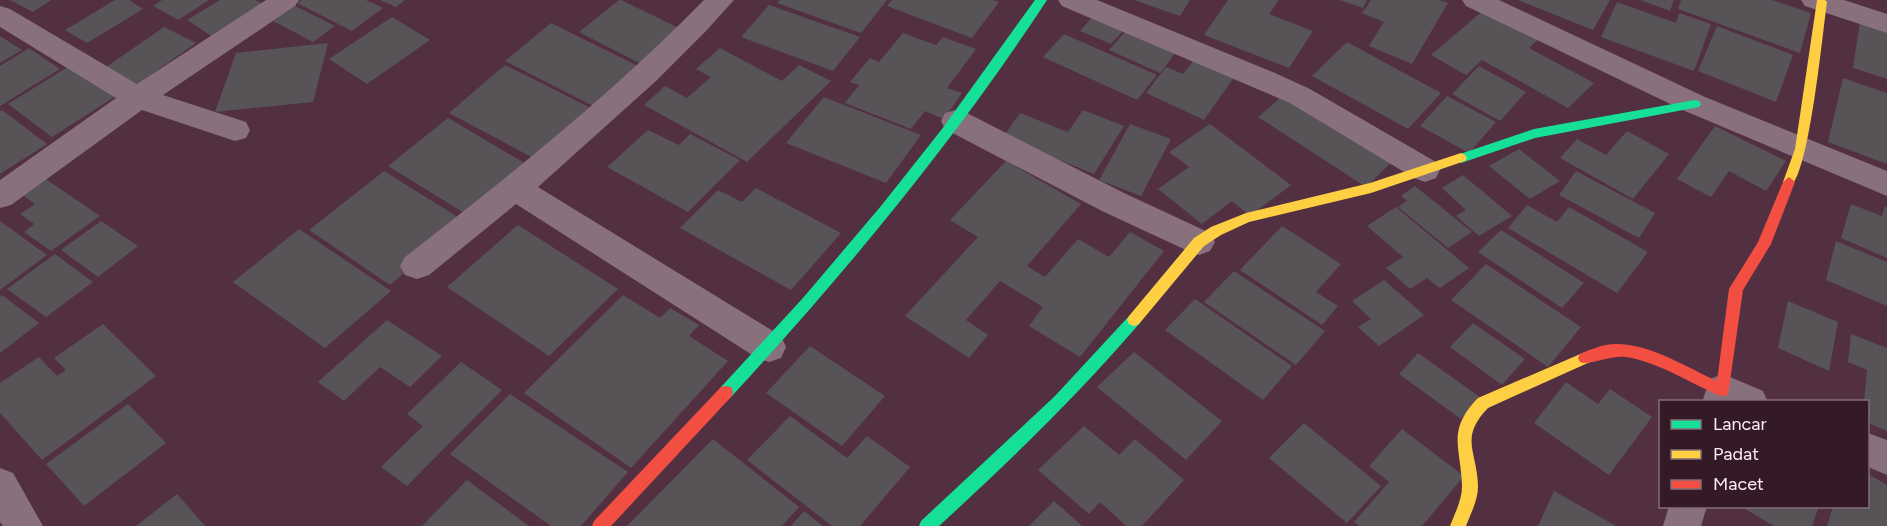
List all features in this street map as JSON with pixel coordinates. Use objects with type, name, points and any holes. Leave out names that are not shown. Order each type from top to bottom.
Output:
[{"type":"street","points":[[417,266],[515,188],[622,97],[720,0]]},
{"type":"street","points":[[600,526],[769,347],[862,240],[956,121],[1041,0]]},
{"type":"street","points":[[1072,0],[1274,84],[1335,115],[1425,170]]},
{"type":"street","points":[[1476,0],[1695,104],[1887,184]]},
{"type":"street","points":[[0,196],[278,1]]},
{"type":"street","points":[[1458,526],[1469,499],[1470,483],[1466,466],[1464,433],[1473,410],[1483,403],[1597,353],[1619,350],[1636,355],[1731,398],[1736,290],[1764,244],[1782,204],[1801,149],[1818,1],[1887,24]]},
{"type":"street","points":[[0,15],[138,98],[235,130]]},
{"type":"street","points":[[927,526],[1037,426],[1100,362],[1199,242],[1216,231],[1246,218],[1371,188],[1534,134],[1695,104]]},
{"type":"street","points":[[956,121],[1113,202],[1199,242]]},
{"type":"street","points":[[515,188],[769,347]]},
{"type":"street","points":[[1869,450],[1887,458]]},
{"type":"street","points":[[0,486],[24,526]]},
{"type":"street","points":[[1682,526],[1688,508]]},
{"type":"building","points":[[10,0],[51,0],[33,12]]},
{"type":"building","points":[[115,0],[129,0],[143,9],[87,43],[65,30]]},
{"type":"building","points":[[162,0],[209,0],[178,20],[153,6]]},
{"type":"building","points":[[220,0],[256,0],[264,5],[213,37],[187,20]]},
{"type":"building","points":[[302,0],[366,0],[383,8],[352,31],[297,3]]},
{"type":"building","points":[[380,0],[405,0],[396,7]]},
{"type":"building","points":[[619,0],[685,31],[645,66],[579,32]]},
{"type":"building","points":[[780,0],[887,0],[861,33],[777,3]]},
{"type":"building","points":[[892,0],[992,0],[999,2],[972,38],[887,6]]},
{"type":"building","points":[[1134,0],[1190,0],[1180,16]]},
{"type":"building","points":[[1228,0],[1279,0],[1269,14],[1313,31],[1289,68],[1204,35]]},
{"type":"building","points":[[1339,0],[1367,0],[1363,8]]},
{"type":"building","points":[[1371,0],[1439,0],[1448,3],[1412,64],[1369,46],[1384,22],[1362,13]]},
{"type":"building","points":[[1518,0],[1610,0],[1593,30]]},
{"type":"building","points":[[1640,0],[1674,0],[1670,11]]},
{"type":"building","points":[[1681,0],[1772,0],[1811,13],[1800,53],[1678,9]]},
{"type":"building","points":[[1617,2],[1676,23],[1679,13],[1711,24],[1694,71],[1601,37]]},
{"type":"building","points":[[769,5],[860,37],[833,71],[741,37]]},
{"type":"building","points":[[295,6],[335,26],[313,42],[273,21]]},
{"type":"building","points":[[1486,8],[1541,37],[1529,48],[1594,83],[1568,108],[1482,60],[1466,75],[1431,55]]},
{"type":"building","points":[[1097,12],[1128,25],[1111,44],[1080,31]]},
{"type":"building","points":[[392,17],[430,40],[367,84],[329,59]]},
{"type":"building","points":[[1860,21],[1887,30],[1887,79],[1853,68]]},
{"type":"building","points":[[551,23],[642,68],[597,108],[505,61]]},
{"type":"building","points":[[1130,26],[1180,47],[1160,73],[1109,50]]},
{"type":"building","points":[[1717,26],[1793,55],[1776,102],[1698,71]]},
{"type":"building","points":[[164,27],[196,43],[138,84],[106,67]]},
{"type":"building","points":[[903,33],[936,45],[943,37],[976,49],[947,88],[962,93],[944,119],[925,111],[911,129],[845,103],[859,85],[850,82],[870,58],[879,62]]},
{"type":"building","points":[[1064,34],[1157,75],[1137,100],[1043,57]]},
{"type":"building","points":[[0,36],[22,50],[0,63]]},
{"type":"building","points":[[1347,42],[1441,93],[1408,129],[1312,76]]},
{"type":"building","points":[[328,43],[313,102],[215,112],[236,53]]},
{"type":"building","points":[[29,48],[60,69],[0,106],[0,66]]},
{"type":"building","points":[[720,48],[782,81],[799,65],[831,81],[747,162],[644,105],[665,86],[687,98],[711,77],[696,69]]},
{"type":"building","points":[[1197,56],[1237,73],[1204,120],[1146,93],[1166,67],[1183,74]]},
{"type":"building","points":[[71,65],[116,96],[52,137],[8,104]]},
{"type":"building","points":[[505,65],[593,109],[537,160],[449,113]]},
{"type":"building","points":[[1479,66],[1526,92],[1500,121],[1452,94]]},
{"type":"building","points":[[1843,78],[1887,93],[1887,164],[1828,142]]},
{"type":"building","points":[[1287,92],[1395,159],[1366,187],[1258,117]]},
{"type":"building","points":[[1447,96],[1496,122],[1469,153],[1420,126]]},
{"type":"building","points":[[824,97],[921,135],[886,183],[786,143]]},
{"type":"building","points":[[2,110],[47,144],[0,174],[0,111]]},
{"type":"building","points":[[1083,110],[1124,126],[1094,174],[1003,137],[1020,113],[1068,132]]},
{"type":"building","points":[[448,118],[528,165],[469,216],[388,166]]},
{"type":"building","points":[[1130,124],[1171,139],[1141,196],[1099,180]]},
{"type":"building","points":[[1210,124],[1291,185],[1250,216],[1232,201],[1202,224],[1158,189],[1189,167],[1169,152]]},
{"type":"building","points":[[1715,126],[1786,161],[1766,191],[1729,171],[1711,197],[1677,179]]},
{"type":"building","points":[[648,130],[679,145],[690,134],[740,160],[688,212],[607,167]]},
{"type":"building","points":[[1627,131],[1669,154],[1633,199],[1560,158],[1577,139],[1606,155]]},
{"type":"building","points":[[1519,149],[1560,181],[1530,199],[1489,166]]},
{"type":"building","points":[[1006,161],[1081,204],[1027,266],[1045,277],[1078,239],[1109,257],[1130,232],[1164,251],[1080,357],[1029,326],[1043,307],[1000,281],[966,320],[988,335],[969,358],[905,316],[978,237],[950,220]]},
{"type":"building","points":[[384,171],[464,221],[390,285],[309,230]]},
{"type":"building","points":[[1576,171],[1655,213],[1639,238],[1559,195]]},
{"type":"building","points":[[1463,175],[1512,216],[1479,236],[1456,216],[1466,210],[1442,188]]},
{"type":"building","points":[[43,177],[100,216],[51,251],[24,232],[34,224],[20,214],[35,204],[20,193]]},
{"type":"building","points":[[1415,186],[1472,232],[1448,248],[1398,207],[1407,201],[1401,196]]},
{"type":"building","points":[[756,188],[841,233],[791,290],[680,228],[718,190],[742,202]]},
{"type":"building","points":[[1851,204],[1882,216],[1885,206],[1887,207],[1887,258],[1841,238]]},
{"type":"building","points":[[1527,205],[1557,222],[1569,207],[1648,252],[1617,293],[1508,228]]},
{"type":"building","points":[[1396,207],[1469,268],[1440,288],[1427,278],[1410,289],[1386,268],[1403,257],[1367,226]]},
{"type":"building","points":[[0,221],[47,255],[0,290]]},
{"type":"building","points":[[101,221],[138,246],[98,277],[61,250]]},
{"type":"building","points":[[518,225],[618,289],[549,356],[447,287]]},
{"type":"building","points":[[1282,226],[1341,264],[1316,292],[1338,306],[1322,325],[1240,270]]},
{"type":"building","points":[[299,229],[391,291],[325,348],[233,282]]},
{"type":"building","points":[[1501,230],[1584,283],[1562,308],[1478,252]]},
{"type":"building","points":[[1836,241],[1887,262],[1887,306],[1826,280]]},
{"type":"building","points":[[55,254],[93,282],[46,317],[7,289]]},
{"type":"building","points":[[1486,264],[1581,327],[1548,367],[1451,300]]},
{"type":"building","points":[[1234,271],[1325,331],[1296,365],[1204,302]]},
{"type":"building","points":[[1384,280],[1424,315],[1379,346],[1358,327],[1371,319],[1352,301]]},
{"type":"building","points":[[2,295],[39,323],[0,353],[0,297]]},
{"type":"building","points":[[623,295],[660,318],[670,308],[699,325],[689,336],[728,361],[631,468],[524,393]]},
{"type":"building","points":[[1195,299],[1292,366],[1263,400],[1165,330]]},
{"type":"building","points":[[1788,301],[1838,322],[1829,371],[1778,348]]},
{"type":"building","points":[[387,320],[442,356],[410,387],[380,367],[344,401],[318,382]]},
{"type":"building","points":[[1473,323],[1525,359],[1502,385],[1450,347]]},
{"type":"building","points":[[103,324],[156,376],[42,460],[0,413],[0,383],[39,357],[57,376],[66,370],[54,358]]},
{"type":"building","points":[[1851,334],[1887,348],[1887,431],[1869,423],[1869,400],[1864,400],[1867,370],[1848,362]]},
{"type":"building","points":[[810,346],[885,396],[842,446],[766,393]]},
{"type":"building","points":[[1134,352],[1222,421],[1186,460],[1097,387]]},
{"type":"building","points":[[1418,353],[1480,397],[1461,419],[1399,374]]},
{"type":"building","points":[[461,362],[502,390],[407,486],[381,467],[423,426],[407,414]]},
{"type":"building","points":[[1566,382],[1598,404],[1610,389],[1652,417],[1609,475],[1534,423]]},
{"type":"building","points":[[510,394],[628,472],[581,526],[551,526],[450,454]]},
{"type":"building","points":[[128,404],[166,443],[84,506],[46,464]]},
{"type":"building","points":[[790,416],[847,458],[867,436],[910,467],[860,526],[832,526],[747,460]]},
{"type":"building","points":[[1304,423],[1381,486],[1347,523],[1269,458]]},
{"type":"building","points":[[1084,426],[1119,455],[1135,439],[1184,480],[1142,526],[1126,526],[1100,502],[1089,514],[1038,470]]},
{"type":"building","points":[[1402,429],[1464,476],[1422,526],[1359,526],[1354,522],[1389,482],[1369,466]]},
{"type":"building","points":[[713,439],[799,507],[782,526],[627,526]]},
{"type":"building","points":[[1869,475],[1887,485],[1887,526],[1827,526],[1832,508],[1869,508]]},
{"type":"building","points":[[467,480],[529,526],[422,526]]},
{"type":"building","points":[[1554,491],[1616,526],[1538,526]]},
{"type":"building","points":[[177,494],[205,526],[136,526]]},
{"type":"building","points":[[1054,501],[1082,526],[1029,526]]},
{"type":"building","points":[[1743,508],[1818,508],[1812,526],[1774,526]]},
{"type":"building","points":[[804,511],[823,526],[791,526]]},
{"type":"traffic: fast","points":[[726,392],[848,257],[886,210],[946,132],[1041,0]]},
{"type":"traffic: fast","points":[[1461,158],[1534,134],[1695,104]]},
{"type":"traffic: fast","points":[[927,526],[1060,401],[1134,320]]},
{"type":"traffic: slow","points":[[1789,182],[1801,149],[1821,2]]},
{"type":"traffic: slow","points":[[1134,320],[1199,242],[1216,231],[1246,218],[1371,188],[1461,158]]},
{"type":"traffic: slow","points":[[1458,526],[1470,491],[1464,433],[1473,413],[1483,403],[1585,358]]},
{"type":"traffic: jam","points":[[1585,358],[1608,351],[1628,351],[1655,360],[1723,390],[1736,289],[1764,244],[1789,182]]},
{"type":"traffic: jam","points":[[600,526],[726,392]]}]
